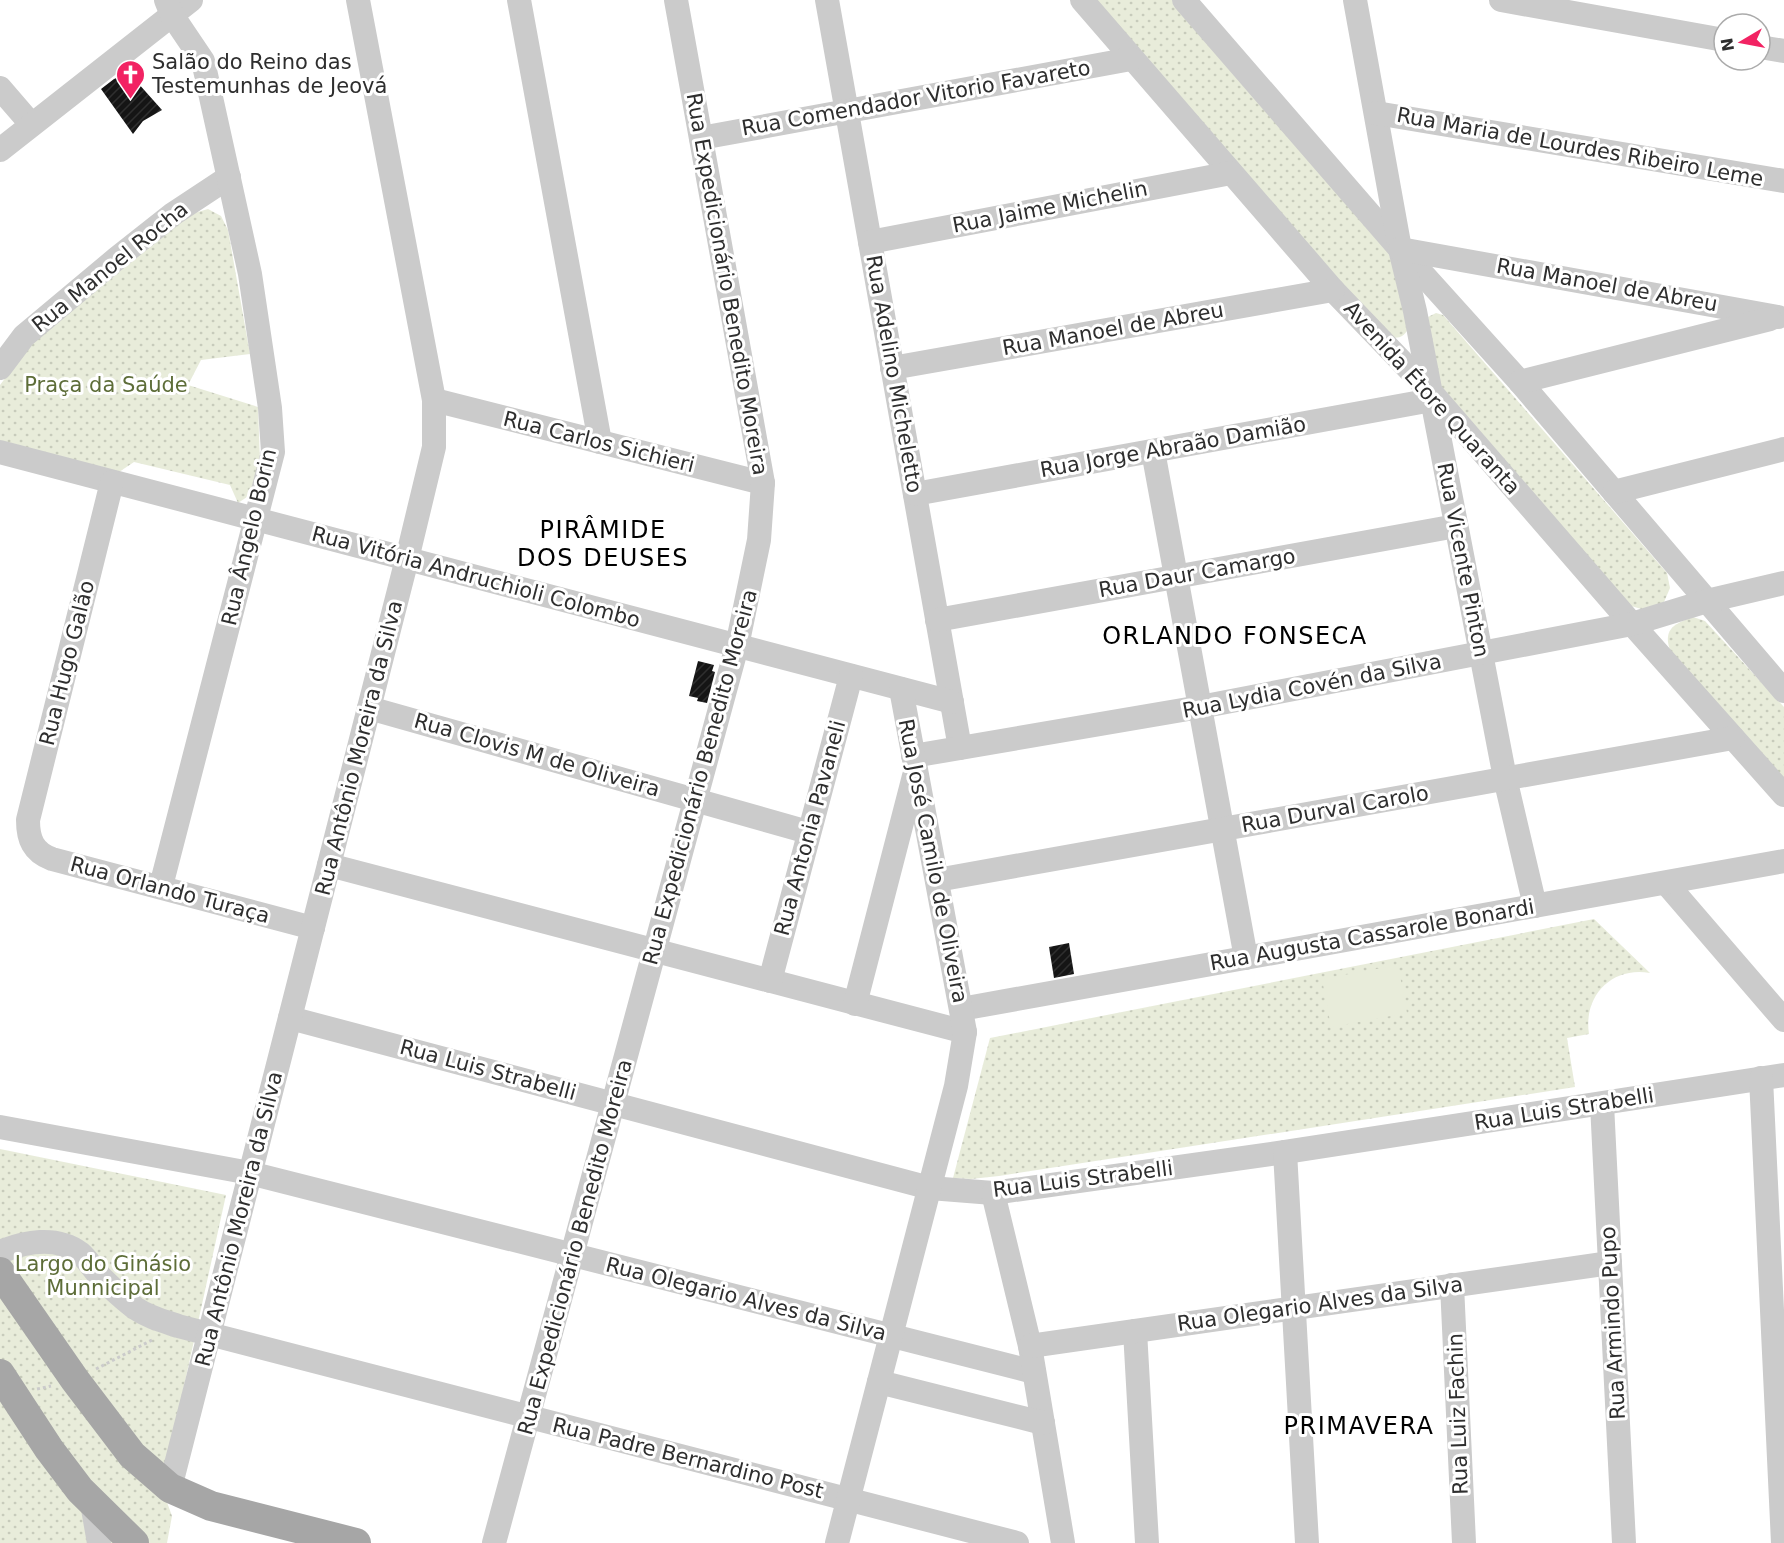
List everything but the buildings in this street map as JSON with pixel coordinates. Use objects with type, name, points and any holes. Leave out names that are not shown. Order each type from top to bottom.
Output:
[{"type":"main road","points":[[0,1272],[75,1380],[132,1455],[170,1488],[211,1506],[356,1543]]},
{"type":"main road","points":[[0,1374],[49,1449],[92,1503],[134,1543]]},
{"type":"street","points":[[147,0],[169,8]]},
{"type":"street","points":[[0,150],[169,8],[191,0]]},
{"type":"street","name":"Rua Antônio Moreira da Silva","points":[[170,1488],[434,447],[434,400],[358,0]]},
{"type":"street","points":[[519,0],[600,442]]},
{"type":"street","name":"Rua Expedicionário Benedito Moreira","points":[[495,1543],[737,646],[759,540],[763,483],[676,0]]},
{"type":"street","name":"Rua Adelino Micheletto","points":[[827,0],[960,748]]},
{"type":"street","name":"Avenida Étore Quaranta","points":[[1082,0],[1333,290],[1431,396],[1784,795]]},
{"type":"street","points":[[1184,0],[1400,249],[1520,382],[1784,691]]},
{"type":"street","name":"Rua Vicente Pinton","points":[[1355,0],[1400,249],[1415,311],[1505,778],[1535,906]]},
{"type":"street","points":[[1501,0],[1712,38]]},
{"type":"street","name":"Rua Ângelo Borin","points":[[161,886],[273,452],[271,419],[250,274],[203,61],[169,8]]},
{"type":"street","name":"Rua Comendador Vitorio Favareto","points":[[701,138],[1131,59]]},
{"type":"street","points":[[0,88],[31,124]]},
{"type":"street","name":"Rua Maria de Lourdes Ribeiro Leme","points":[[1376,112],[1784,181]]},
{"type":"street","name":"Rua Jaime Michelin","points":[[870,242],[1231,173]]},
{"type":"street","name":"Rua Manoel Rocha","points":[[0,368],[24,336],[172,214],[229,177]]},
{"type":"street","name":"Rua Manoel de Abreu","points":[[1400,249],[1781,316]]},
{"type":"street","name":"Rua Manoel de Abreu","points":[[892,368],[1333,290]]},
{"type":"street","points":[[1520,382],[1781,316]]},
{"type":"street","name":"Rua Jorge Abraão Damião","points":[[915,494],[1153,451],[1431,396]]},
{"type":"street","name":"Rua Carlos Sichieri","points":[[434,400],[763,483]]},
{"type":"street","points":[[1614,492],[1784,449]]},
{"type":"street","points":[[1153,451],[1246,958]]},
{"type":"street","name":"Rua Vitória Andruchioli Colombo","points":[[0,452],[952,702]]},
{"type":"street","name":"Rua Hugo Galão","points":[[32,844],[28,820],[112,482]]},
{"type":"street","name":"Rua Daur Camargo","points":[[938,620],[1456,526]]},
{"type":"street","name":"Rua Lydia Covén da Silva","points":[[914,762],[960,748],[1200,707],[1632,624],[1784,583]]},
{"type":"street","name":"Rua Antonia Pavaneli","points":[[770,981],[850,676]]},
{"type":"street","name":"Rua José Camilo de Oliveira","points":[[837,1543],[956,1086],[965,1032],[900,689]]},
{"type":"street","name":"Rua Clovis M de Oliveira","points":[[369,708],[808,832]]},
{"type":"street","name":"Rua Durval Carolo","points":[[937,880],[1733,738]]},
{"type":"street","points":[[855,1004],[914,762]]},
{"type":"street","name":"Rua Orlando Turaça","points":[[32,844],[37,851],[52,859],[313,928]]},
{"type":"street","name":"Rua Augusta Cassarole Bonardi","points":[[961,1009],[1784,861]]},
{"type":"street","points":[[329,865],[965,1032]]},
{"type":"street","points":[[1666,883],[1784,1020]]},
{"type":"street","name":"Rua Luis Strabelli","points":[[290,1018],[930,1188],[993,1192],[1285,1152],[1773,1076]]},
{"type":"street","points":[[1773,1076],[1783,1543]]},
{"type":"street","name":"Rua Armindo Pupo","points":[[1602,1104],[1624,1543]]},
{"type":"street","name":"Rua Olegario Alves da Silva","points":[[0,1127],[250,1173],[1034,1372]]},
{"type":"street","points":[[1285,1152],[1307,1543]]},
{"type":"street","points":[[993,1192],[1030,1346],[1063,1543]]},
{"type":"street","name":"Rua Padre Bernardino Post","points":[[0,1252],[14,1246],[34,1242],[66,1246],[80,1253],[103,1280],[136,1308],[153,1318],[209,1335],[1017,1543]]},
{"type":"street","name":"Rua Olegario Alves da Silva","points":[[1030,1346],[1610,1263]]},
{"type":"street","name":"Rua Luiz Fachin","points":[[1452,1285],[1464,1543]]},
{"type":"street","points":[[1135,1330],[1147,1543]]},
{"type":"street","points":[[879,1382],[1043,1423]]},
{"type":"street","points":[[92,1503],[99,1543]]},
{"type":"green space","points":[[1093,0],[1177,0],[1384,244],[1391,259],[1408,329],[1404,334],[1397,338],[1388,336]]},
{"type":"green space","name":"Praça da Saúde","points":[[208,209],[221,216],[228,230],[250,354],[201,360],[188,385],[258,407],[260,462],[250,495],[238,503],[230,485],[134,462],[119,472],[0,441],[0,385],[37,336],[191,214]]},
{"type":"green space","points":[[1436,313],[1443,315],[1667,573],[1670,588],[1664,602],[1645,610],[1631,606],[1440,391],[1428,317]]},
{"type":"green space","points":[[1693,617],[1705,621],[1784,707],[1784,783],[1671,653],[1668,639],[1671,629],[1680,622]]},
{"type":"green space","points":[[1594,919],[1650,973],[1636,972],[1612,979],[1596,996],[1591,1007],[1588,1020],[1589,1034],[1567,1038],[1575,1087],[999,1176],[953,1178],[990,1038]]},
{"type":"green space","points":[[1398,965],[1407,1013],[1331,1027],[1322,979]]},
{"type":"green space","name":"Largo do Ginásio Munnicipal","points":[[0,1149],[226,1195],[168,1459],[164,1494],[172,1516],[167,1543],[0,1543]]},
{"type":"place","name":"Salão do Reino das Testemunhas de Jeová","points":[[131,100]]},
{"type":"district","name":"PIRÂMIDE DOS DEUSES","points":[[603,544]]},
{"type":"district","name":"ORLANDO FONSECA","points":[[1235,636]]},
{"type":"district","name":"PRIMAVERA","points":[[1359,1426]]}]
